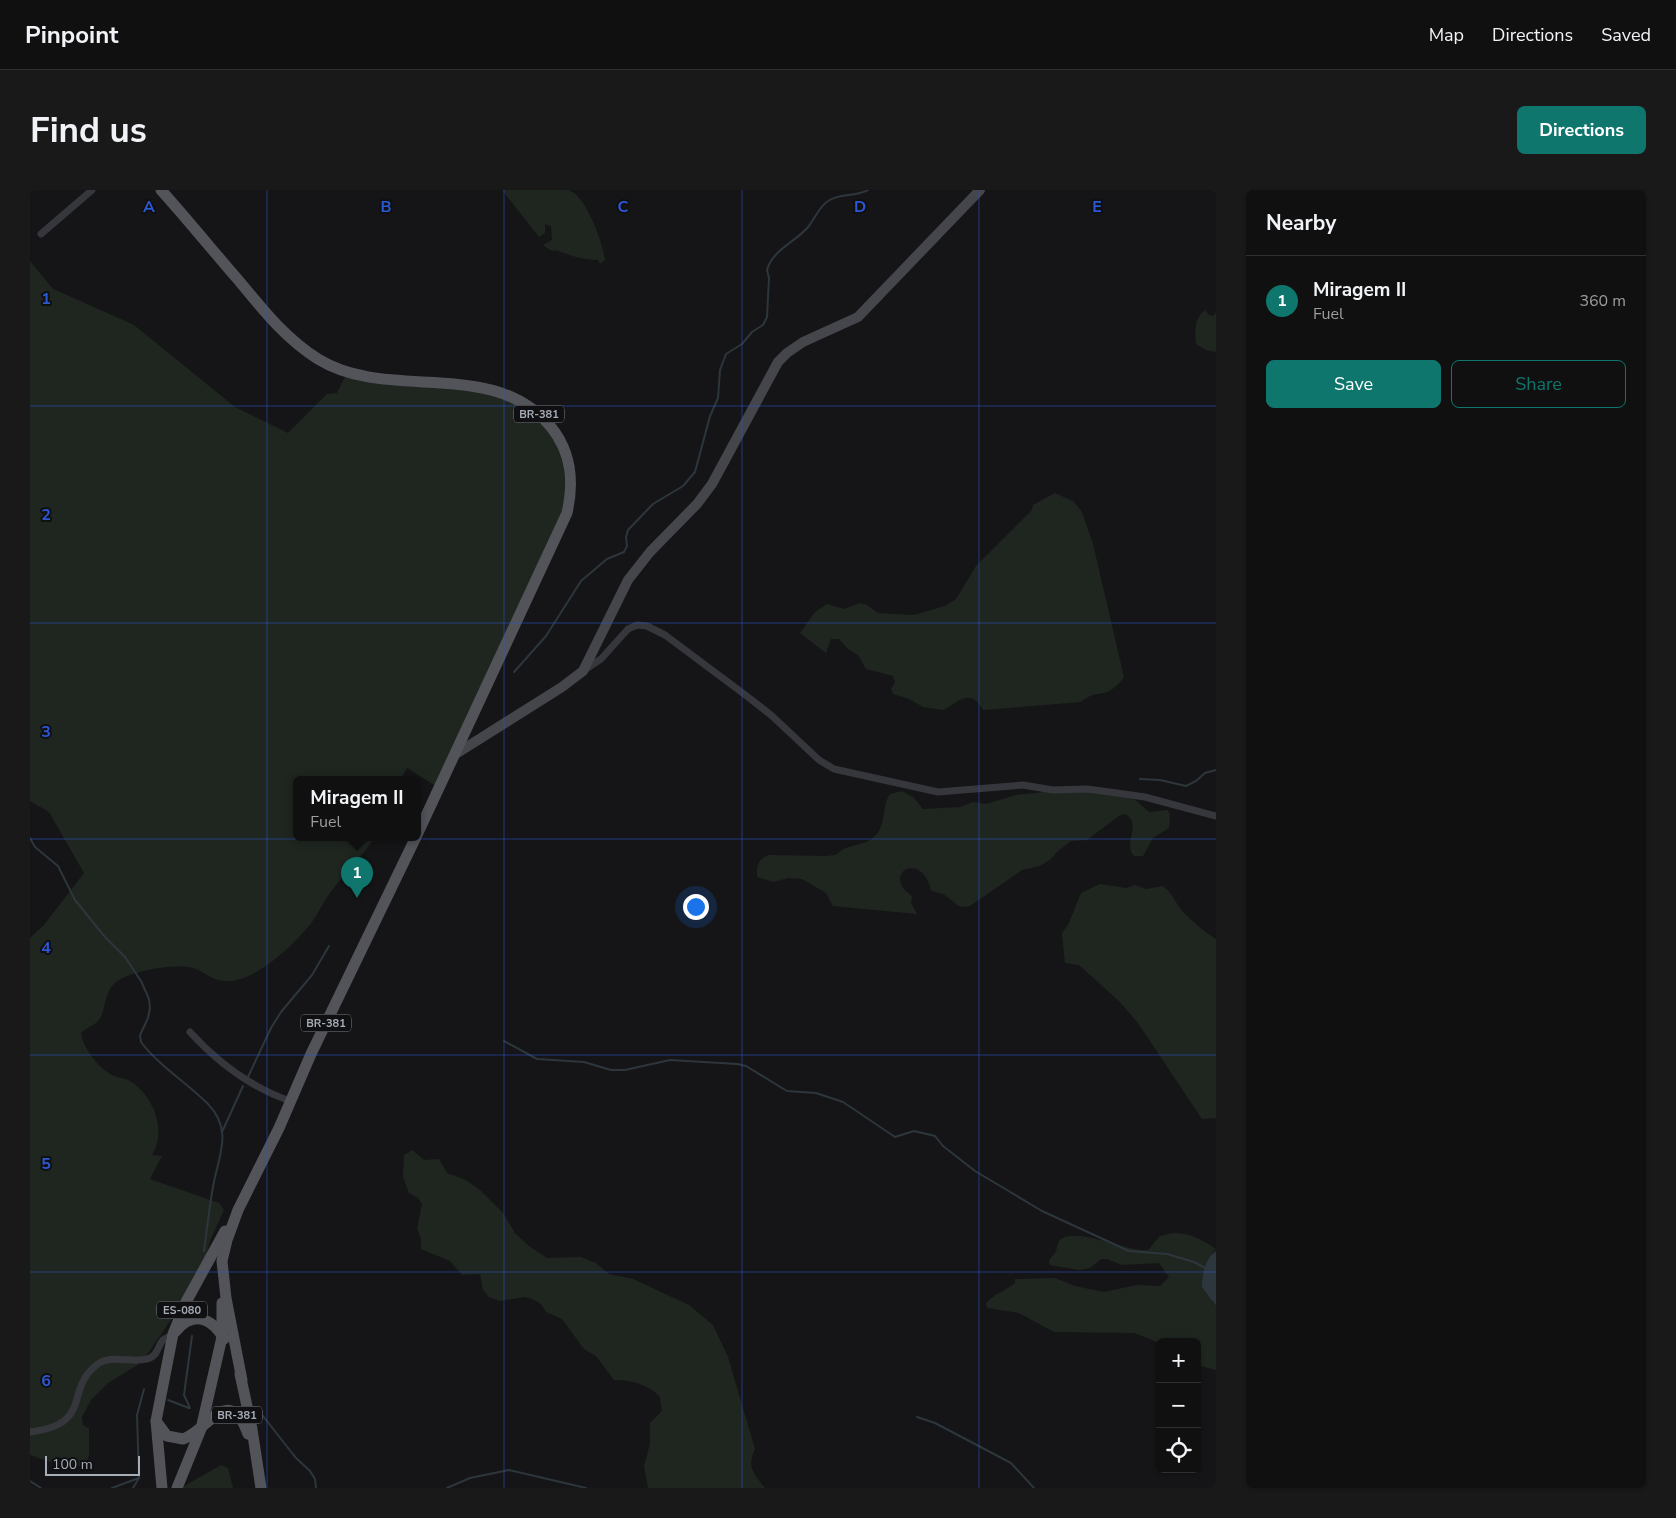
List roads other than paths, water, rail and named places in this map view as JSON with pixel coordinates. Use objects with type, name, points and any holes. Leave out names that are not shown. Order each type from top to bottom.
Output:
[{"type":"main road","name":"BR-381","points":[[161,190],[270,318],[300,346],[318,359],[337,369],[372,378],[470,386],[514,397],[544,418],[566,450],[571,472],[571,492],[567,513],[421,827]]},
{"type":"main road","name":"BR-381","points":[[222,1261],[227,1240],[238,1210],[415,841]]},
{"type":"main road","name":"ES-080","points":[[162,1488],[156,1421],[174,1334],[186,1302],[238,1210]]},
{"type":"main road","name":"ES-080","points":[[177,1488],[201,1429],[222,1337],[222,1261]]},
{"type":"main road","points":[[222,1261],[226,1298],[242,1380]]},
{"type":"main road","points":[[174,1334],[184,1322],[191,1318],[199,1319],[216,1328],[222,1337]]},
{"type":"main road","name":"BR-381","points":[[222,1337],[242,1380],[261,1488]]},
{"type":"main road","name":"BR-381","points":[[156,1421],[161,1431],[175,1439],[191,1436],[201,1429],[216,1412],[232,1411],[244,1424],[255,1454]]},
{"type":"street","points":[[41,234],[92,190]]},
{"type":"street","points":[[583,671],[628,580],[650,552],[697,504],[712,484],[778,362],[803,342],[858,317],[980,190]]},
{"type":"street","points":[[454,755],[562,687],[601,659],[628,629],[637,625],[647,626],[665,634],[771,715],[819,760],[834,769],[938,792],[1023,784],[1058,790],[1094,790],[1145,797],[1216,816]]},
{"type":"street","points":[[190,1032],[209,1053],[240,1077],[269,1094],[290,1101]]},
{"type":"street","points":[[30,1432],[51,1429],[70,1415],[83,1382],[96,1365],[114,1359],[149,1359],[156,1353],[162,1341],[174,1334]]},
{"type":"waterway","points":[[514,672],[546,636],[581,581],[607,559],[624,552],[627,546],[626,537],[628,530],[653,504],[683,486],[695,472],[710,416],[718,398],[720,370],[726,354],[742,344],[752,332],[763,325],[767,317],[769,278],[767,270],[774,257],[804,232],[822,206],[828,201],[868,190]]},
{"type":"waterway","points":[[1140,779],[1160,780],[1186,786],[1196,781],[1205,773],[1216,770]]},
{"type":"waterway","points":[[30,838],[35,847],[58,866],[75,900],[105,937],[125,957],[141,981],[149,999],[150,1008],[148,1018],[140,1035],[141,1042],[156,1059],[200,1096],[216,1114],[220,1124],[222,1144],[215,1176],[204,1251]]},
{"type":"waterway","points":[[248,1077],[271,1028],[281,1012],[312,975],[329,946]]},
{"type":"waterway","points":[[504,1041],[537,1059],[584,1062],[611,1070],[625,1070],[670,1060],[746,1066],[787,1091],[816,1093],[843,1102],[895,1137],[914,1131],[935,1136],[943,1146],[975,1171],[1042,1211],[1129,1251],[1167,1254],[1194,1262],[1207,1269]]},
{"type":"waterway","points":[[222,1132],[243,1086]]},
{"type":"waterway","points":[[190,1408],[184,1395],[192,1336]]},
{"type":"waterway","points":[[139,1478],[137,1415],[144,1389]]},
{"type":"waterway","points":[[168,1400],[189,1408]]},
{"type":"waterway","points":[[263,1416],[296,1458],[310,1471],[315,1479],[316,1488]]},
{"type":"waterway","points":[[917,1417],[935,1423],[1011,1463],[1034,1488]]},
{"type":"waterway","points":[[447,1488],[470,1478],[509,1470],[586,1488]]},
{"type":"waterway","points":[[112,1488],[139,1478]]},
{"type":"waterway","points":[[133,1488],[139,1478]]},
{"type":"waterway","points":[[30,1481],[41,1488]]},
{"type":"place","name":"Miragem II","points":[[357,898]]}]
